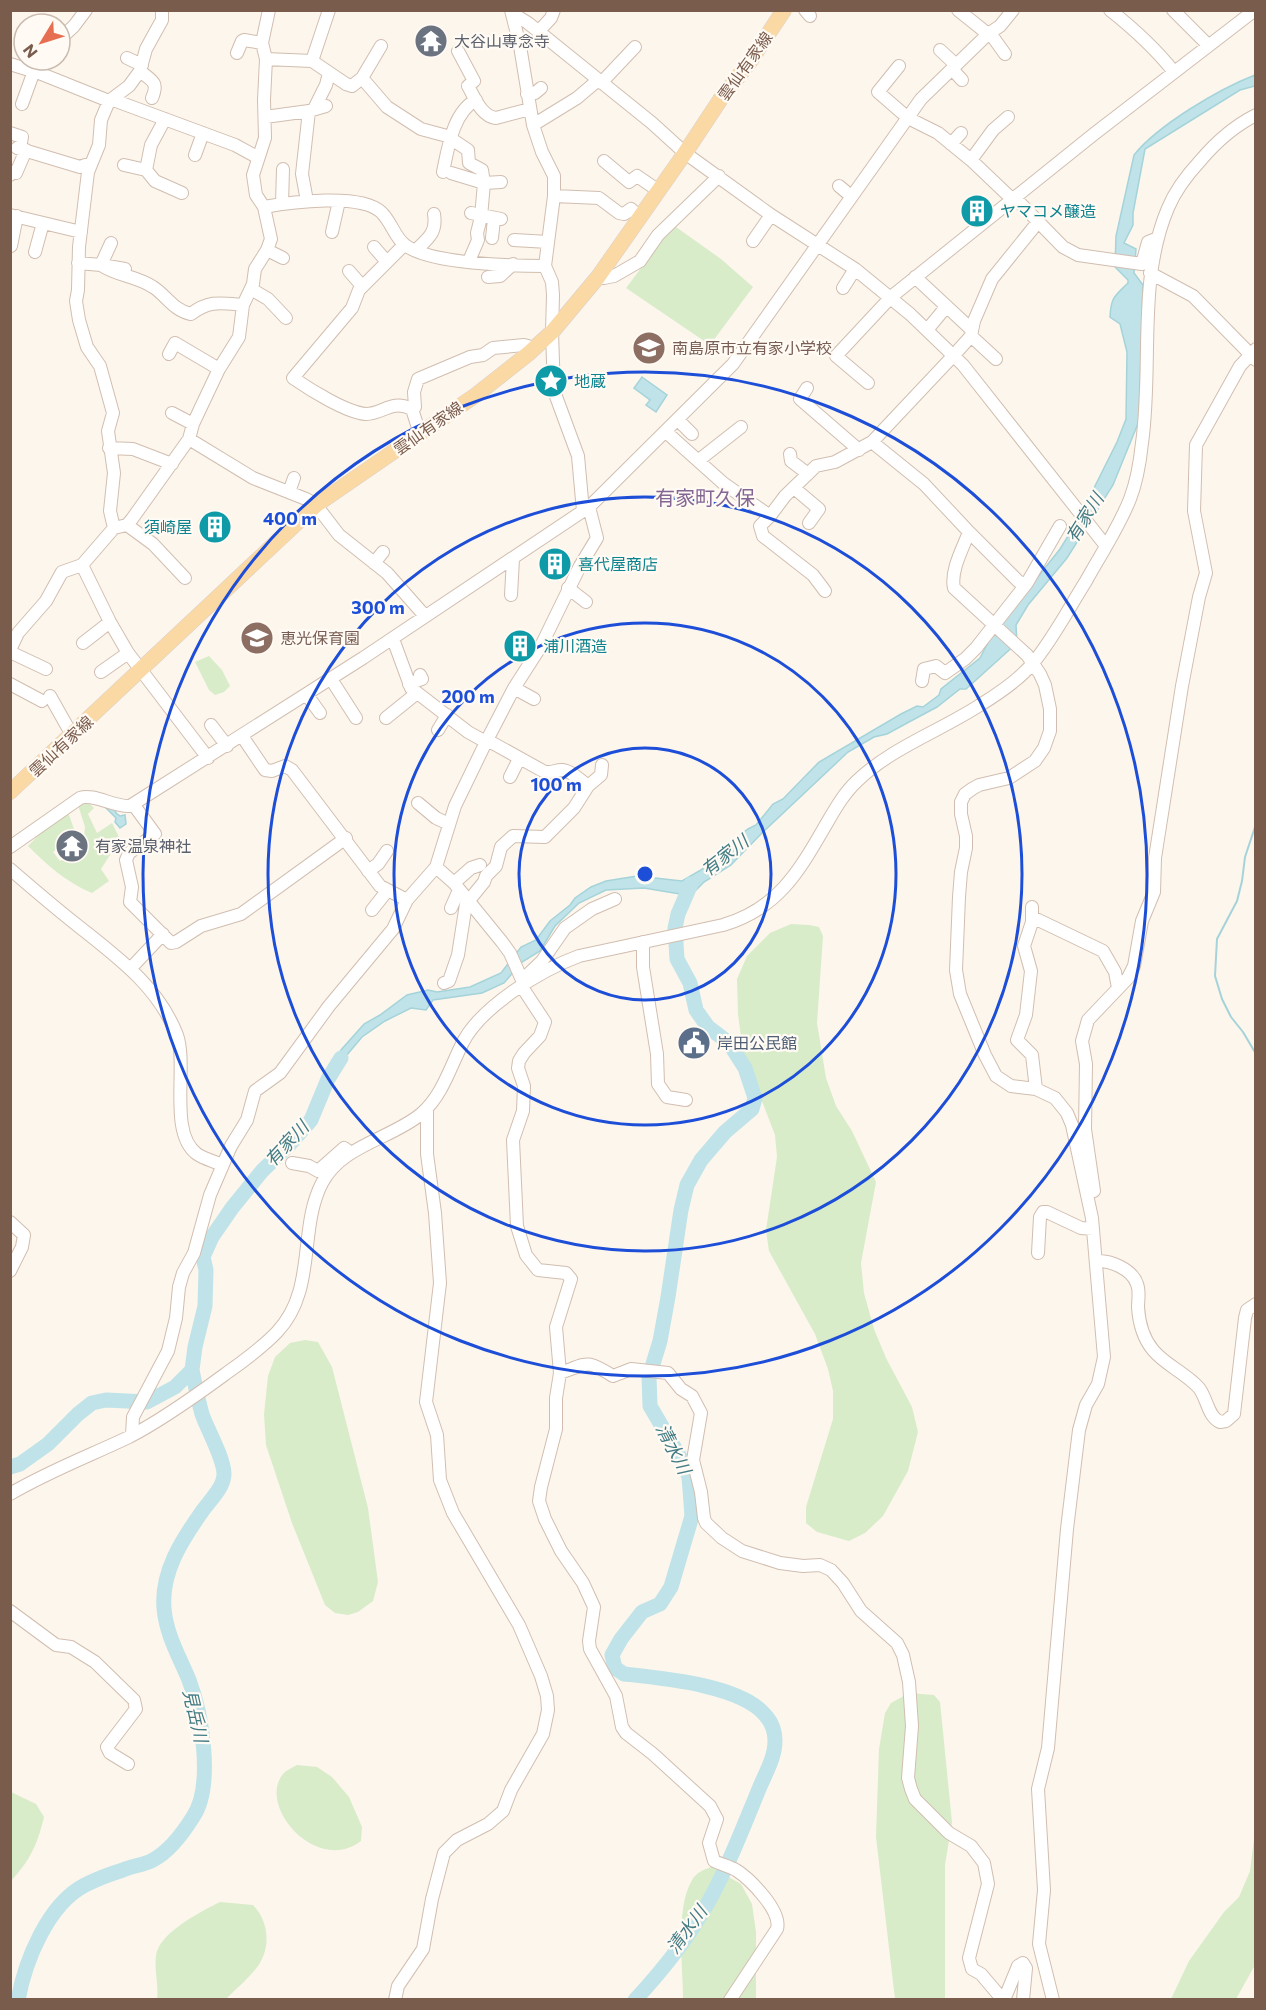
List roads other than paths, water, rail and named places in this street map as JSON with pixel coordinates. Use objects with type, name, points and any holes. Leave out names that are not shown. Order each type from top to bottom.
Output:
[{"type":"main road","name":"雲仙有家線","points":[[10,792],[316,505],[476,395],[552,332],[598,277],[784,10]]},
{"type":"street","points":[[72,28],[86,10]]},
{"type":"street","points":[[114,528],[110,512],[114,473],[108,431],[113,413],[100,366],[87,347],[79,320],[76,301],[78,263],[88,172],[99,145],[101,120],[109,101],[129,86],[141,68],[146,49],[162,20],[162,10]]},
{"type":"street","points":[[46,669],[10,651],[18,633],[46,601],[62,572],[82,565],[114,528],[127,525],[189,439],[193,424],[219,369],[240,337],[243,305],[251,289],[255,269],[267,250],[271,238],[264,207],[255,189],[253,175],[265,138],[266,59],[262,43],[269,10]]},
{"type":"street","points":[[312,61],[329,10]]},
{"type":"street","points":[[520,46],[551,18],[554,10]]},
{"type":"street","points":[[958,10],[989,33],[1005,54]]},
{"type":"street","points":[[10,847],[80,798],[88,796],[116,806],[130,806],[393,639],[586,509],[733,364],[921,99],[989,33],[1000,26],[1013,10]]},
{"type":"street","points":[[1110,10],[1158,51],[1174,72]]},
{"type":"street","points":[[1173,10],[1208,45]]},
{"type":"street","points":[[868,383],[836,356],[891,297],[1255,10]]},
{"type":"street","points":[[511,12],[652,123],[685,153],[771,215],[855,269],[891,297],[954,355],[1103,542]]},
{"type":"street","points":[[132,1435],[133,1417],[168,1351],[176,1318],[179,1287],[183,1273],[194,1252],[210,1195],[222,1165],[246,1120],[255,1091],[279,1073],[329,1006],[393,928],[407,900],[436,867],[455,806],[486,741],[514,688],[541,646],[568,588],[597,538],[586,509],[578,456],[554,391],[553,295],[552,282],[545,266],[554,196],[552,170],[542,152],[532,125],[520,46],[511,12]]},
{"type":"street","points":[[237,53],[244,40],[262,43]]},
{"type":"street","points":[[266,59],[312,61],[352,86],[362,78],[381,46]]},
{"type":"street","points":[[532,125],[599,82],[634,47]]},
{"type":"street","points":[[940,50],[962,80]]},
{"type":"street","points":[[458,51],[474,81],[468,86],[481,110],[496,118],[530,109]]},
{"type":"street","points":[[128,58],[154,82],[156,89],[152,98]]},
{"type":"street","points":[[10,64],[35,77],[109,101],[117,101],[235,145],[257,157]]},
{"type":"street","points":[[522,65],[536,64]]},
{"type":"street","points":[[899,66],[878,92],[908,118],[938,133],[971,160],[1063,247],[1078,255],[1142,264],[1148,242],[1158,238]]},
{"type":"street","points":[[22,104],[38,72]]},
{"type":"street","points":[[307,201],[302,174],[316,108],[329,73]]},
{"type":"street","points":[[362,78],[387,107],[421,129],[472,146],[469,163],[482,170],[484,180],[476,215],[478,240],[469,261]]},
{"type":"street","points":[[527,94],[535,93],[541,88]]},
{"type":"street","points":[[888,100],[897,90]]},
{"type":"street","points":[[476,100],[463,108],[451,138],[446,170],[501,182]]},
{"type":"street","points":[[265,117],[316,108]]},
{"type":"street","points":[[521,981],[579,956],[694,932],[744,918],[775,898],[788,885],[800,869],[840,800],[866,772],[882,760],[1000,692],[1032,664],[1056,629],[1103,542],[1130,499],[1139,467],[1146,413],[1150,273],[1169,205],[1191,171],[1212,146],[1242,122],[1256,115]]},
{"type":"street","points":[[971,160],[993,130],[1008,117]]},
{"type":"street","points":[[146,170],[151,145],[165,119]]},
{"type":"street","points":[[10,133],[22,136],[15,174]]},
{"type":"street","points":[[195,155],[203,133]]},
{"type":"street","points":[[951,144],[961,133]]},
{"type":"street","points":[[21,149],[80,167],[90,166]]},
{"type":"street","points":[[604,161],[629,182],[637,176],[658,191]]},
{"type":"street","points":[[124,165],[146,170],[155,181],[183,193]]},
{"type":"street","points":[[282,204],[283,169]]},
{"type":"street","points":[[598,277],[614,276],[640,261],[658,235],[719,176]]},
{"type":"street","points":[[839,186],[851,196]]},
{"type":"street","points":[[554,196],[599,198],[619,213],[624,214],[631,209],[640,217]]},
{"type":"street","points":[[264,207],[307,201],[339,201],[372,205],[382,212],[410,247],[446,260],[545,266]]},
{"type":"street","points":[[332,232],[339,201]]},
{"type":"street","points":[[412,409],[406,406],[392,406],[371,413],[358,413],[327,399],[293,378],[352,308],[362,286],[387,262],[434,230],[434,214]]},
{"type":"street","points":[[476,215],[497,219],[493,236],[477,233]]},
{"type":"street","points":[[753,241],[771,215]]},
{"type":"street","points":[[11,246],[14,216],[81,232]]},
{"type":"street","points":[[825,591],[813,575],[763,536],[760,526],[816,466],[836,462],[872,442],[954,355],[971,333],[992,279],[1038,222]]},
{"type":"street","points":[[35,252],[43,223]]},
{"type":"street","points":[[514,240],[548,242]]},
{"type":"street","points":[[101,266],[111,243]]},
{"type":"street","points":[[374,247],[387,262]]},
{"type":"street","points":[[267,250],[283,258]]},
{"type":"street","points":[[78,263],[125,269]]},
{"type":"street","points":[[488,277],[500,276],[513,264]]},
{"type":"street","points":[[101,266],[136,278],[155,288],[168,302],[186,314],[214,302]]},
{"type":"street","points":[[843,288],[855,269]]},
{"type":"street","points":[[349,271],[362,286]]},
{"type":"street","points":[[1092,1224],[1096,1206],[1085,1129],[1086,1064],[1082,1041],[1088,1020],[1128,978],[1134,966],[1142,921],[1154,892],[1155,858],[1182,686],[1199,597],[1206,573],[1194,511],[1196,445],[1240,366],[1254,354],[1194,296],[1150,273]]},
{"type":"street","points":[[915,277],[931,290],[996,359]]},
{"type":"street","points":[[251,289],[268,299],[286,318]]},
{"type":"street","points":[[198,296],[214,302],[243,305]]},
{"type":"street","points":[[927,330],[946,307]]},
{"type":"street","points":[[169,354],[175,343],[219,369]]},
{"type":"street","points":[[420,434],[412,409],[418,379],[470,357],[483,355],[493,348],[524,345],[535,348]]},
{"type":"street","points":[[807,388],[800,399],[859,450]]},
{"type":"street","points":[[172,413],[193,424]]},
{"type":"street","points":[[678,420],[692,434]]},
{"type":"street","points":[[699,460],[741,427]]},
{"type":"street","points":[[666,432],[723,483],[770,516]]},
{"type":"street","points":[[189,439],[253,478],[316,505],[339,535],[387,573],[425,616]]},
{"type":"street","points":[[872,442],[924,484],[1017,581],[1024,585]]},
{"type":"street","points":[[109,448],[133,449],[172,464]]},
{"type":"street","points":[[790,454],[791,461],[808,474]]},
{"type":"street","points":[[289,492],[294,478]]},
{"type":"street","points":[[794,488],[819,509],[809,523]]},
{"type":"street","points":[[127,525],[153,544],[185,578]]},
{"type":"street","points":[[920,670],[936,666],[945,673],[976,648],[1038,566],[1060,526]]},
{"type":"street","points":[[969,532],[952,582],[954,588],[1027,655],[1040,674],[1050,709],[1050,731],[1044,748],[1035,761],[1024,770],[1009,778],[979,785],[965,794],[961,802],[960,814],[966,836],[966,848],[960,889],[956,970],[960,994],[996,1076],[1011,1086],[1036,1089],[1055,1098],[1067,1113],[1072,1125],[1092,1224],[1104,1357],[1098,1384],[1086,1405],[1079,1430],[1064,1563],[1048,1748],[1038,1789],[1044,1890],[1039,1944],[1053,2000]]},
{"type":"street","points":[[374,563],[383,552]]},
{"type":"street","points":[[511,595],[513,559]]},
{"type":"street","points":[[82,565],[128,653],[208,758]]},
{"type":"street","points":[[568,588],[586,602]]},
{"type":"street","points":[[83,643],[110,622]]},
{"type":"street","points":[[393,639],[413,688],[468,732],[549,773],[563,770],[571,773],[588,786]]},
{"type":"street","points":[[101,672],[128,653]]},
{"type":"street","points":[[386,718],[422,679],[420,675]]},
{"type":"street","points":[[331,679],[356,718]]},
{"type":"street","points":[[10,684],[46,698],[72,735]]},
{"type":"street","points":[[514,688],[534,699]]},
{"type":"street","points":[[307,695],[320,713]]},
{"type":"street","points":[[438,730],[447,715]]},
{"type":"street","points":[[211,725],[227,746]]},
{"type":"street","points":[[242,736],[265,770],[272,771],[285,766],[292,770],[346,838],[363,870],[387,891],[407,900]]},
{"type":"street","points":[[510,777],[519,759]]},
{"type":"street","points":[[444,983],[449,981],[457,959],[464,913],[468,902],[496,866],[501,848],[513,837],[545,837],[574,808],[588,786],[601,775],[602,765]]},
{"type":"street","points":[[418,802],[448,830]]},
{"type":"street","points":[[133,804],[155,834],[129,853],[126,860],[132,887],[130,902],[171,943],[201,926],[242,914],[346,838]]},
{"type":"street","points":[[436,848],[439,840],[448,830]]},
{"type":"street","points":[[363,870],[378,864],[387,851]]},
{"type":"street","points":[[451,908],[456,887],[471,868],[480,865]]},
{"type":"street","points":[[436,867],[456,887],[510,953],[521,981],[544,1019],[545,1026],[540,1036],[519,1061],[518,1068],[524,1086],[523,1111],[513,1140],[517,1226],[526,1255],[538,1270],[566,1273],[571,1279],[556,1328],[560,1373],[556,1398],[556,1429],[539,1501],[561,1551],[583,1582],[594,1606],[590,1649],[616,1696],[622,1727],[710,1806],[717,1819],[709,1844],[714,1861],[736,1870],[760,1892],[773,1911],[778,1924],[730,2000]]},
{"type":"street","points":[[10,869],[131,968],[162,1005],[177,1036],[181,1052],[181,1113],[187,1140],[197,1154],[222,1165]]},
{"type":"street","points":[[415,870],[423,882]]},
{"type":"street","points":[[372,910],[387,891]]},
{"type":"street","points":[[10,1494],[42,1475],[132,1435],[186,1402],[260,1349],[278,1331],[291,1313],[302,1282],[316,1197],[328,1173],[351,1153],[410,1121],[427,1109],[438,1093],[471,1028],[483,1014],[542,961],[565,928],[591,909],[615,899]]},
{"type":"street","points":[[1036,1089],[1032,1055],[1017,1040],[1026,1015],[1032,971],[1023,946],[1032,912],[1103,951],[1115,972],[1118,988]]},
{"type":"street","points":[[131,968],[163,934]]},
{"type":"street","points":[[643,942],[643,967],[657,1053],[658,1084],[667,1096],[686,1100]]},
{"type":"street","points":[[395,2000],[398,1986],[423,1949],[432,1899],[444,1853],[456,1840],[488,1824],[503,1811],[511,1790],[543,1734],[548,1710],[547,1696],[541,1676],[519,1625],[453,1513],[440,1480],[437,1435],[426,1402],[440,1283],[435,1213],[427,1154],[427,1109]]},
{"type":"street","points":[[292,1163],[318,1170],[344,1148],[351,1153]]},
{"type":"street","points":[[1038,1253],[1040,1217],[1043,1212],[1081,1228],[1092,1224]]},
{"type":"street","points":[[10,1222],[24,1235],[22,1247],[10,1271]]},
{"type":"street","points":[[1096,1261],[1110,1262],[1128,1272],[1135,1279],[1138,1288],[1139,1320],[1147,1341],[1161,1358],[1199,1388],[1208,1403],[1211,1414],[1220,1422],[1230,1420],[1234,1414],[1245,1318],[1247,1310],[1256,1304]]},
{"type":"street","points":[[560,1373],[586,1364],[594,1364],[613,1376],[631,1369],[664,1372],[681,1389],[693,1396],[701,1413],[693,1460],[702,1492],[706,1523],[722,1538],[742,1551],[780,1563],[803,1566],[820,1565],[831,1570],[843,1583],[861,1611],[897,1643],[903,1655],[909,1682],[912,1726],[908,1778],[910,1789],[915,1799],[949,1833],[971,1846],[984,1863],[988,1884],[969,1958],[972,1969],[981,1974],[1004,2000],[1018,1966],[1023,1963],[1026,1968],[1023,2000]]},
{"type":"street","points":[[10,1611],[56,1645],[71,1647],[95,1662],[134,1700],[136,1708],[107,1748],[110,1753],[128,1764]]},
{"type":"water","points":[[1255,75],[1255,86],[1240,90],[1145,149],[1133,213],[1133,225],[1124,243],[1136,249],[1134,273],[1143,285],[1139,421],[1113,485],[1067,558],[1028,605],[1016,625],[1017,643],[966,689],[960,689],[937,707],[848,752],[731,865],[704,882],[696,890],[680,894],[644,888],[606,890],[579,903],[555,926],[540,951],[522,962],[504,983],[482,993],[433,1000],[426,1010],[411,1008],[385,1021],[362,1037],[325,1081],[341,1050],[364,1024],[407,995],[428,990],[437,992],[470,987],[501,973],[521,947],[536,940],[550,921],[591,887],[606,881],[637,876],[682,881],[701,870],[735,839],[756,825],[773,804],[783,799],[819,762],[901,714],[917,706],[923,707],[939,695],[941,689],[980,658],[993,633],[1060,549],[1078,520],[1126,419],[1127,352],[1120,324],[1110,317],[1114,298],[1128,283],[1128,280],[1115,267],[1116,236],[1134,155],[1173,120],[1224,89]]},
{"type":"water","points":[[642,377],[667,395],[656,412],[646,405],[650,400],[634,388]]},
{"type":"water","points":[[104,806],[115,809],[120,816],[125,815],[126,824],[120,828],[115,822],[116,818]]},
{"type":"waterway","points":[[1256,824],[1245,857],[1237,901],[1217,939],[1215,976],[1222,999],[1231,1017],[1256,1054]]},
{"type":"waterway","name":"清水川","points":[[635,2000],[679,1947],[710,1898],[733,1852],[769,1766],[775,1741],[770,1722],[755,1705],[720,1690],[700,1685],[624,1674],[615,1668],[612,1655],[642,1612],[660,1604],[671,1587],[692,1516],[689,1477],[683,1462],[650,1406],[649,1377],[660,1341],[687,1185],[701,1160],[725,1132],[752,1109],[755,1098],[745,1068],[729,1043],[708,1027],[696,1010],[690,983],[677,959],[675,928],[678,914],[691,884]]},
{"type":"waterway","name":"有家川","points":[[10,1467],[20,1464],[48,1444],[92,1403],[106,1400],[147,1402],[175,1387],[192,1370],[205,1306],[206,1270],[203,1257],[212,1237],[262,1171],[311,1120],[328,1079],[341,1058]]},
{"type":"waterway","name":"見岳川","points":[[18,2000],[26,1968],[40,1935],[60,1906],[85,1885],[149,1862],[159,1856],[180,1835],[199,1804],[204,1769],[202,1730],[194,1694],[170,1636],[164,1608],[166,1582],[174,1557],[194,1523],[219,1489],[224,1474],[218,1452],[202,1414],[192,1370]]},
{"type":"place","name":"大谷山専念寺","points":[[431,41]]},
{"type":"place","name":"ヤマコメ醸造","points":[[977,211]]},
{"type":"place","name":"南島原市立有家小学校","points":[[649,348]]},
{"type":"place","name":"地蔵","points":[[551,381]]},
{"type":"place","name":"須崎屋","points":[[215,527]]},
{"type":"place","name":"喜代屋商店","points":[[555,564]]},
{"type":"place","name":"恵光保育園","points":[[257,638]]},
{"type":"place","name":"浦川酒造","points":[[520,646]]},
{"type":"place","name":"有家温泉神社","points":[[72,846]]},
{"type":"place","name":"岸田公民館","points":[[694,1043]]},
{"type":"district","name":"有家町久保","points":[[705,498]]}]
